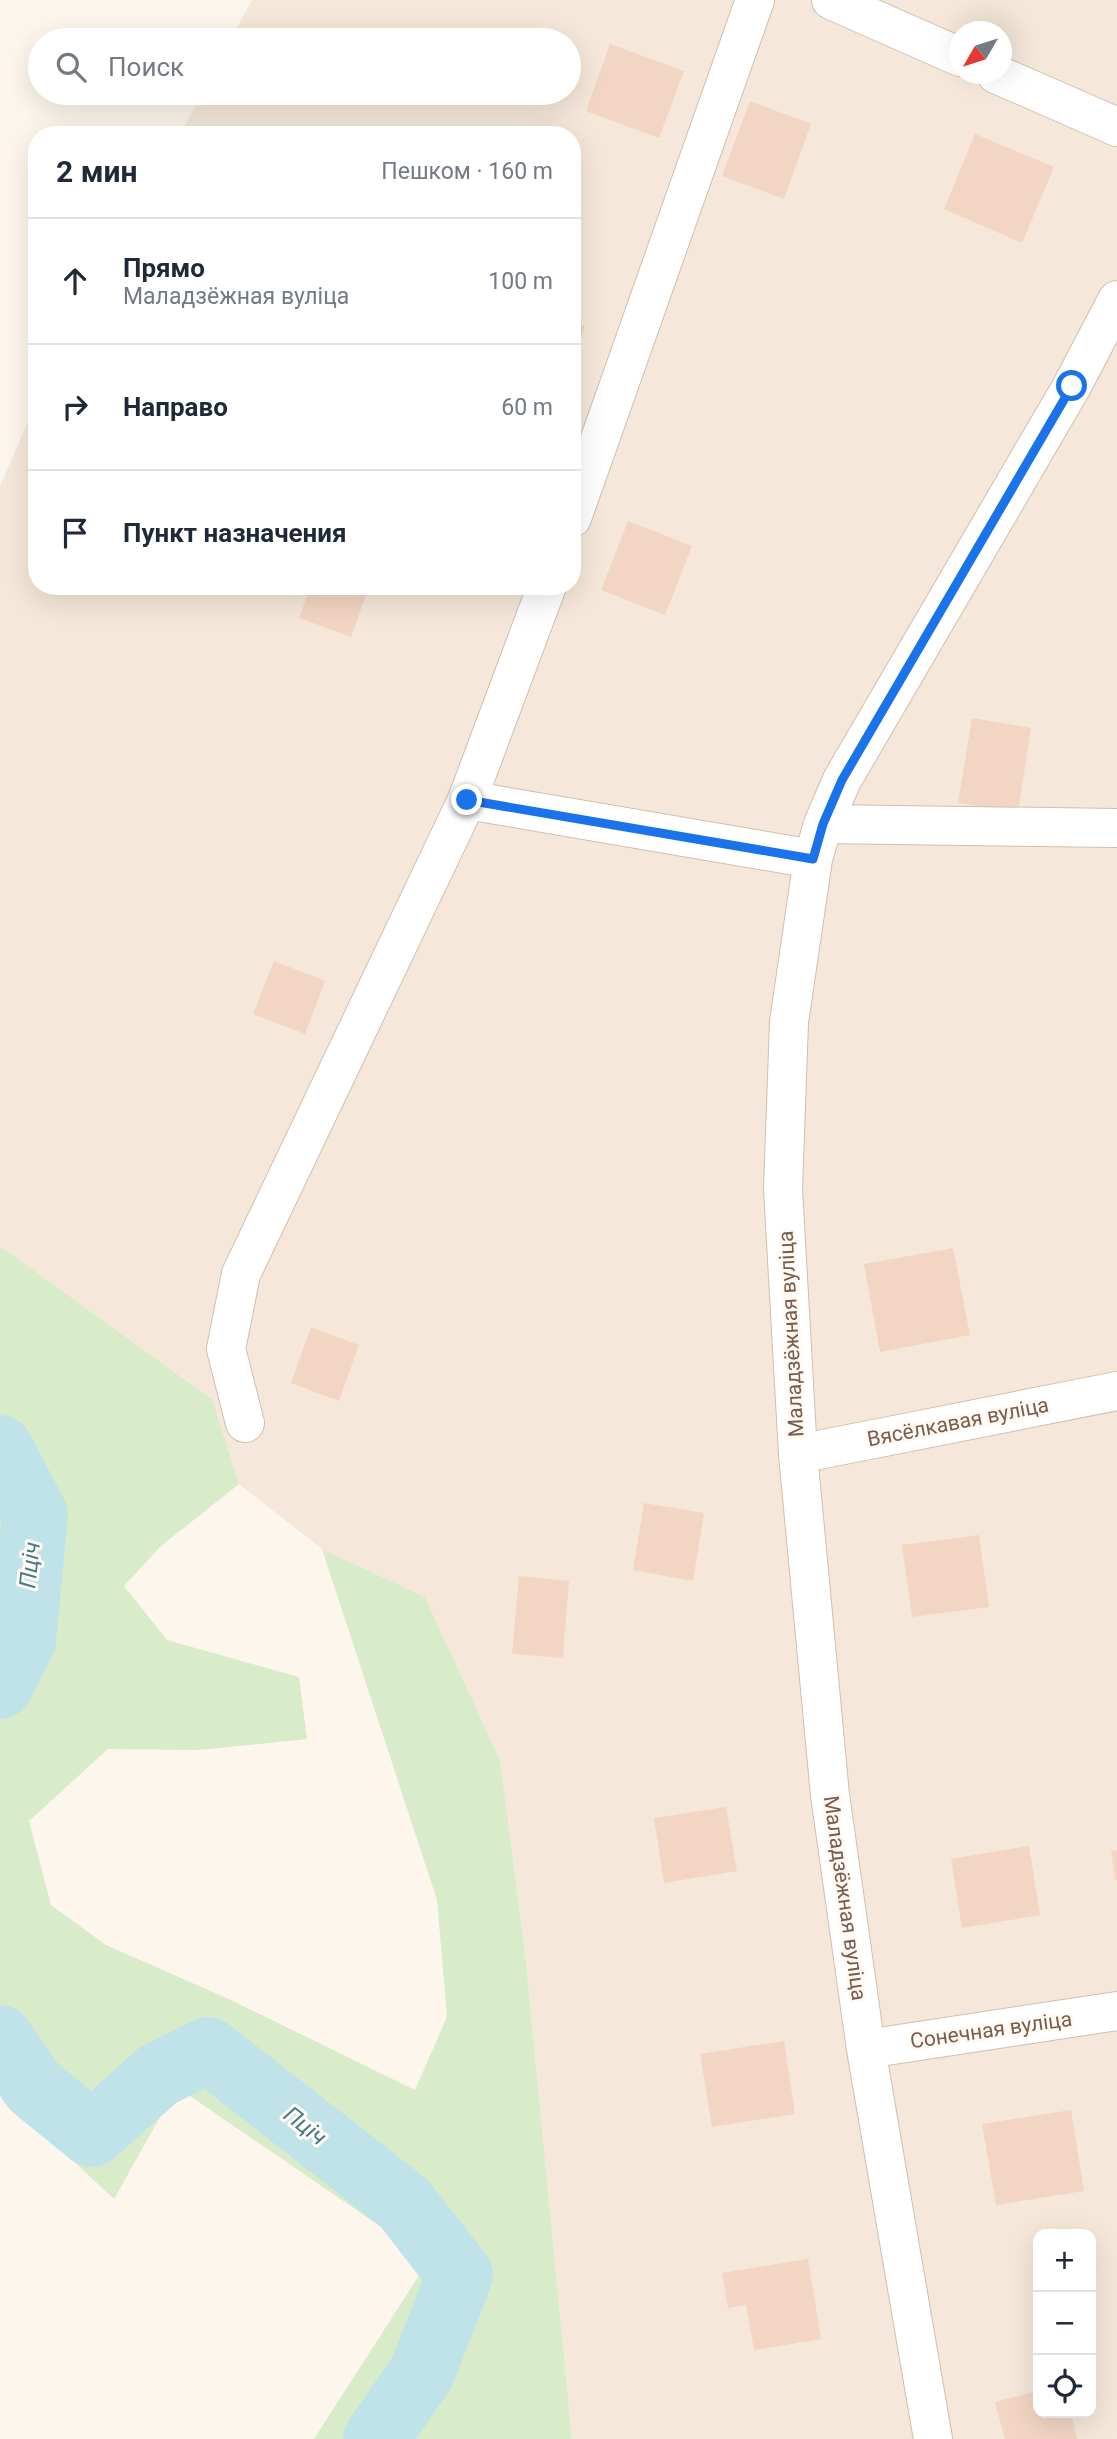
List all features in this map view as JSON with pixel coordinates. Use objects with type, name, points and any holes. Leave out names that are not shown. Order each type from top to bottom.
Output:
[{"type":"street","points":[[581,493],[755,0]]},
{"type":"street","points":[[831,0],[949,52]]},
{"type":"street","points":[[1012,81],[1117,127]]},
{"type":"street","name":"Маладзёжная вуліца","points":[[933,2439],[866,2049],[830,1795],[798,1454],[782,1189],[789,1022],[818,841],[842,780],[1072,386],[1117,300]]},
{"type":"street","points":[[245,1423],[226,1349],[240,1274],[467,800],[544,595]]},
{"type":"street","points":[[467,800],[818,841],[1117,828]]},
{"type":"street","name":"Вясёлкавая вуліца","points":[[798,1454],[1117,1391]]},
{"type":"street","name":"Сонечная вуліца","points":[[866,2049],[1117,2011]]},
{"type":"shaded area","points":[[252,0],[1117,0],[1117,2439],[572,2439],[525,1951],[500,1760],[425,1597],[322,1549],[239,1484],[211,1398],[0,1246],[0,486],[28,422],[28,595],[581,595],[581,126],[185,126],[196,105],[581,105],[581,28],[237,28]]},
{"type":"green space","points":[[0,1246],[212,1399],[239,1484],[161,1546],[124,1586],[167,1640],[299,1677],[307,1739],[199,1750],[108,1749],[29,1821],[51,1905],[106,1945],[231,2000],[415,2090],[447,2017],[437,1900],[322,1549],[425,1597],[500,1760],[525,1951],[572,2439],[314,2439],[429,2260],[177,2087],[114,2199],[0,2093]]},
{"type":"building","points":[[610,44],[684,71],[659,138],[586,111]]},
{"type":"building","points":[[750,101],[811,124],[784,199],[722,176]]},
{"type":"building","points":[[975,134],[1054,167],[1022,243],[944,209]]},
{"type":"building","points":[[628,521],[692,546],[665,615],[601,590]]},
{"type":"building","points":[[308,595],[366,595],[351,637],[299,618]]},
{"type":"building","points":[[972,718],[1031,728],[1018,812],[958,803]]},
{"type":"building","points":[[274,961],[325,981],[305,1034],[253,1014]]},
{"type":"building","points":[[953,1248],[970,1335],[880,1352],[864,1264]]},
{"type":"building","points":[[311,1327],[359,1345],[339,1401],[291,1383]]},
{"type":"building","points":[[644,1503],[704,1513],[693,1581],[633,1570]]},
{"type":"building","points":[[979,1535],[989,1607],[912,1617],[902,1545]]},
{"type":"building","points":[[519,1576],[569,1581],[563,1658],[512,1654]]},
{"type":"building","points":[[726,1807],[737,1871],[664,1883],[654,1818]]},
{"type":"building","points":[[1029,1846],[1040,1915],[962,1928],[951,1859]]},
{"type":"building","points":[[1117,1850],[1117,1880],[1115,1880],[1111,1851]]},
{"type":"building","points":[[784,2041],[795,2114],[712,2127],[700,2054]]},
{"type":"building","points":[[1071,2110],[1084,2191],[996,2205],[982,2124]]},
{"type":"building","points":[[808,2259],[821,2339],[754,2350],[746,2305],[728,2308],[722,2273]]},
{"type":"building","points":[[1033,2392],[1033,2418],[1072,2418],[1077,2439],[1005,2439],[995,2402]]},
{"type":"waterway","name":"Пціч","points":[[0,1448],[35,1515],[23,1641],[0,1686]]},
{"type":"waterway","name":"Пціч","points":[[0,2038],[34,2087],[92,2134],[158,2075],[208,2050],[404,2203],[460,2275],[422,2372],[376,2439]]},
{"type":"route","points":[[467,800],[813,859],[823,824],[842,780],[1072,386]]}]
